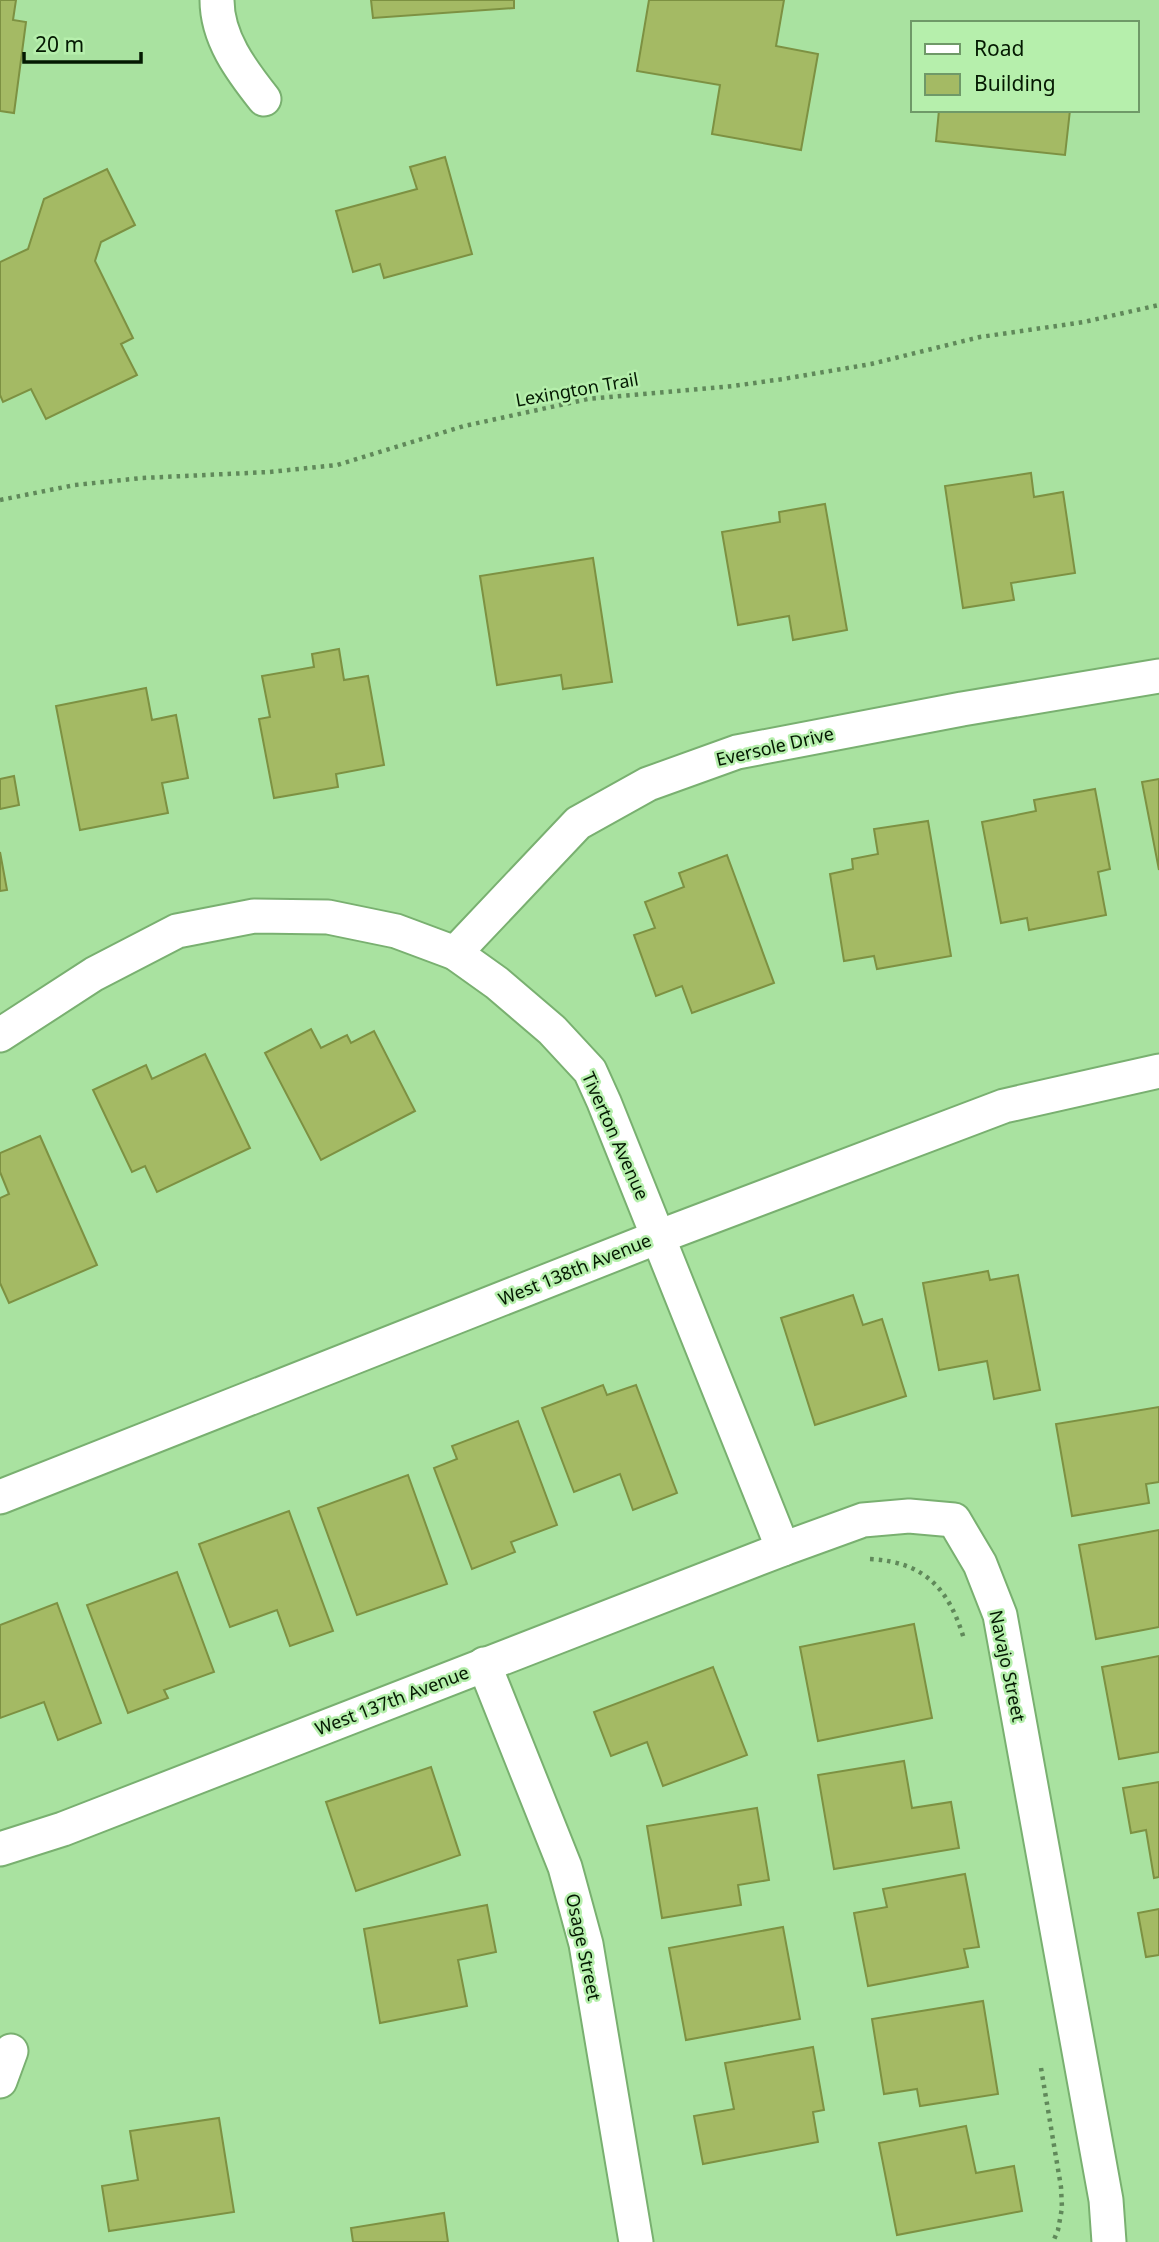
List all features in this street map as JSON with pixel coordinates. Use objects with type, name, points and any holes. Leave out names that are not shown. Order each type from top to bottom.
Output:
[{"type":"street","points":[[217,0],[217,9],[230,52],[240,70],[264,99]]},
{"type":"street","name":"Eversole Drive","points":[[455,953],[578,823],[648,784],[737,752],[962,709],[1159,676]]},
{"type":"street","name":"Tiverton Avenue","points":[[0,1035],[94,974],[177,931],[254,916],[328,917],[396,931],[455,953],[497,983],[552,1030],[590,1071],[658,1237]]},
{"type":"street","name":"West 138th Avenue","points":[[0,1497],[658,1237],[1004,1106],[1159,1071]]},
{"type":"street","points":[[658,1237],[783,1549]]},
{"type":"street","name":"Navajo Street","points":[[783,1549],[863,1520],[909,1516],[954,1520],[980,1564],[1000,1615],[1106,2200],[1110,2242]]},
{"type":"street","name":"West 137th Avenue","points":[[0,1849],[63,1829],[783,1549]]},
{"type":"street","name":"Osage Street","points":[[484,1664],[565,1867],[586,1944],[636,2242]]},
{"type":"path","name":"Lexington Trail","points":[[0,500],[75,485],[142,478],[269,472],[337,465],[464,426],[588,399],[783,379],[871,364],[980,337],[1084,322],[1159,305]]},
{"type":"path","points":[[865,1559],[889,1560],[930,1578],[948,1598],[966,1644]]},
{"type":"path","points":[[1039,2055],[1061,2187],[1062,2208],[1053,2242]]},
{"type":"building","points":[[0,0],[16,0],[13,20],[26,22],[14,113],[0,111]]},
{"type":"building","points":[[371,0],[514,0],[514,8],[373,18]]},
{"type":"building","points":[[649,0],[784,0],[776,46],[818,54],[801,150],[712,134],[720,85],[637,71]]},
{"type":"building","points":[[939,112],[1070,112],[1065,155],[936,141]]},
{"type":"building","points":[[445,157],[472,254],[384,278],[380,264],[353,272],[336,211],[417,189],[410,167]]},
{"type":"building","points":[[107,169],[135,225],[101,242],[95,261],[133,338],[121,344],[137,375],[46,419],[31,389],[3,402],[0,395],[0,262],[28,249],[44,199]]},
{"type":"building","points":[[1031,473],[1034,497],[1063,492],[1075,573],[1011,583],[1014,600],[963,608],[945,486]]},
{"type":"building","points":[[825,504],[847,630],[793,640],[789,616],[738,625],[722,532],[780,522],[779,512]]},
{"type":"building","points":[[593,558],[612,682],[563,689],[561,675],[497,685],[480,576]]},
{"type":"building","points":[[339,649],[344,680],[368,676],[384,765],[336,774],[338,787],[274,798],[259,719],[270,717],[262,676],[314,667],[312,654]]},
{"type":"building","points":[[146,688],[152,720],[176,715],[188,778],[162,783],[168,813],[80,830],[56,706]]},
{"type":"building","points":[[14,776],[19,805],[0,809],[0,779]]},
{"type":"building","points":[[1159,779],[1159,870],[1142,782]]},
{"type":"building","points":[[1095,789],[1110,869],[1098,872],[1106,915],[1029,930],[1027,918],[1001,923],[982,822],[1036,811],[1034,800]]},
{"type":"building","points":[[928,821],[951,956],[877,969],[874,956],[844,961],[830,874],[853,869],[852,859],[878,854],[874,829]]},
{"type":"building","points":[[0,852],[7,890],[0,891]]},
{"type":"building","points":[[727,855],[774,983],[692,1013],[682,986],[656,996],[634,935],[655,928],[645,902],[684,887],[679,873]]},
{"type":"building","points":[[311,1029],[321,1048],[347,1035],[351,1043],[374,1031],[415,1111],[321,1160],[265,1053]]},
{"type":"building","points":[[205,1054],[250,1148],[157,1192],[145,1166],[132,1172],[93,1090],[146,1065],[152,1079]]},
{"type":"building","points":[[40,1136],[97,1265],[9,1303],[0,1283],[0,1198],[9,1194],[0,1172],[0,1153]]},
{"type":"building","points":[[988,1271],[990,1280],[1018,1275],[1040,1390],[994,1399],[987,1361],[939,1370],[923,1283]]},
{"type":"building","points":[[853,1295],[863,1325],[882,1319],[906,1396],[815,1425],[781,1318]]},
{"type":"building","points":[[603,1385],[607,1395],[636,1385],[677,1493],[633,1510],[620,1474],[574,1492],[542,1408]]},
{"type":"building","points":[[1159,1407],[1159,1482],[1146,1484],[1149,1503],[1072,1516],[1056,1424]]},
{"type":"building","points":[[518,1421],[557,1525],[511,1542],[515,1552],[472,1569],[434,1468],[457,1459],[452,1446]]},
{"type":"building","points":[[408,1475],[447,1584],[357,1615],[318,1508]]},
{"type":"building","points":[[289,1511],[333,1631],[290,1646],[277,1610],[230,1627],[199,1544]]},
{"type":"building","points":[[1159,1530],[1159,1627],[1096,1639],[1079,1545]]},
{"type":"building","points":[[177,1572],[214,1672],[164,1690],[168,1698],[128,1713],[87,1605]]},
{"type":"building","points":[[57,1603],[101,1723],[58,1740],[44,1702],[0,1718],[0,1625]]},
{"type":"building","points":[[914,1624],[932,1718],[818,1741],[800,1647]]},
{"type":"building","points":[[1159,1656],[1159,1752],[1119,1759],[1102,1667]]},
{"type":"building","points":[[713,1667],[747,1755],[663,1786],[647,1742],[611,1756],[594,1712]]},
{"type":"building","points":[[904,1761],[912,1808],[951,1802],[959,1848],[834,1869],[818,1775]]},
{"type":"building","points":[[431,1767],[460,1855],[356,1891],[326,1802]]},
{"type":"building","points":[[1159,1782],[1159,1877],[1154,1878],[1146,1830],[1131,1833],[1123,1788]]},
{"type":"building","points":[[757,1808],[769,1880],[738,1885],[741,1905],[662,1918],[647,1826]]},
{"type":"building","points":[[965,1874],[979,1947],[964,1949],[968,1967],[868,1986],[854,1913],[887,1907],[883,1889]]},
{"type":"building","points":[[487,1905],[496,1952],[458,1960],[467,2006],[380,2023],[364,1929]]},
{"type":"building","points":[[1159,1909],[1159,1955],[1146,1957],[1138,1913]]},
{"type":"building","points":[[783,1927],[800,2019],[686,2040],[669,1948]]},
{"type":"building","points":[[983,2001],[998,2094],[920,2106],[917,2089],[884,2094],[872,2019]]},
{"type":"building","points":[[813,2047],[824,2110],[813,2112],[818,2142],[703,2164],[694,2116],[734,2109],[725,2063]]},
{"type":"building","points":[[219,2118],[234,2212],[109,2231],[102,2186],[138,2180],[130,2131]]},
{"type":"building","points":[[966,2126],[976,2173],[1014,2166],[1022,2211],[897,2235],[879,2143]]},
{"type":"building","points":[[444,2213],[448,2242],[353,2242],[351,2228]]}]
